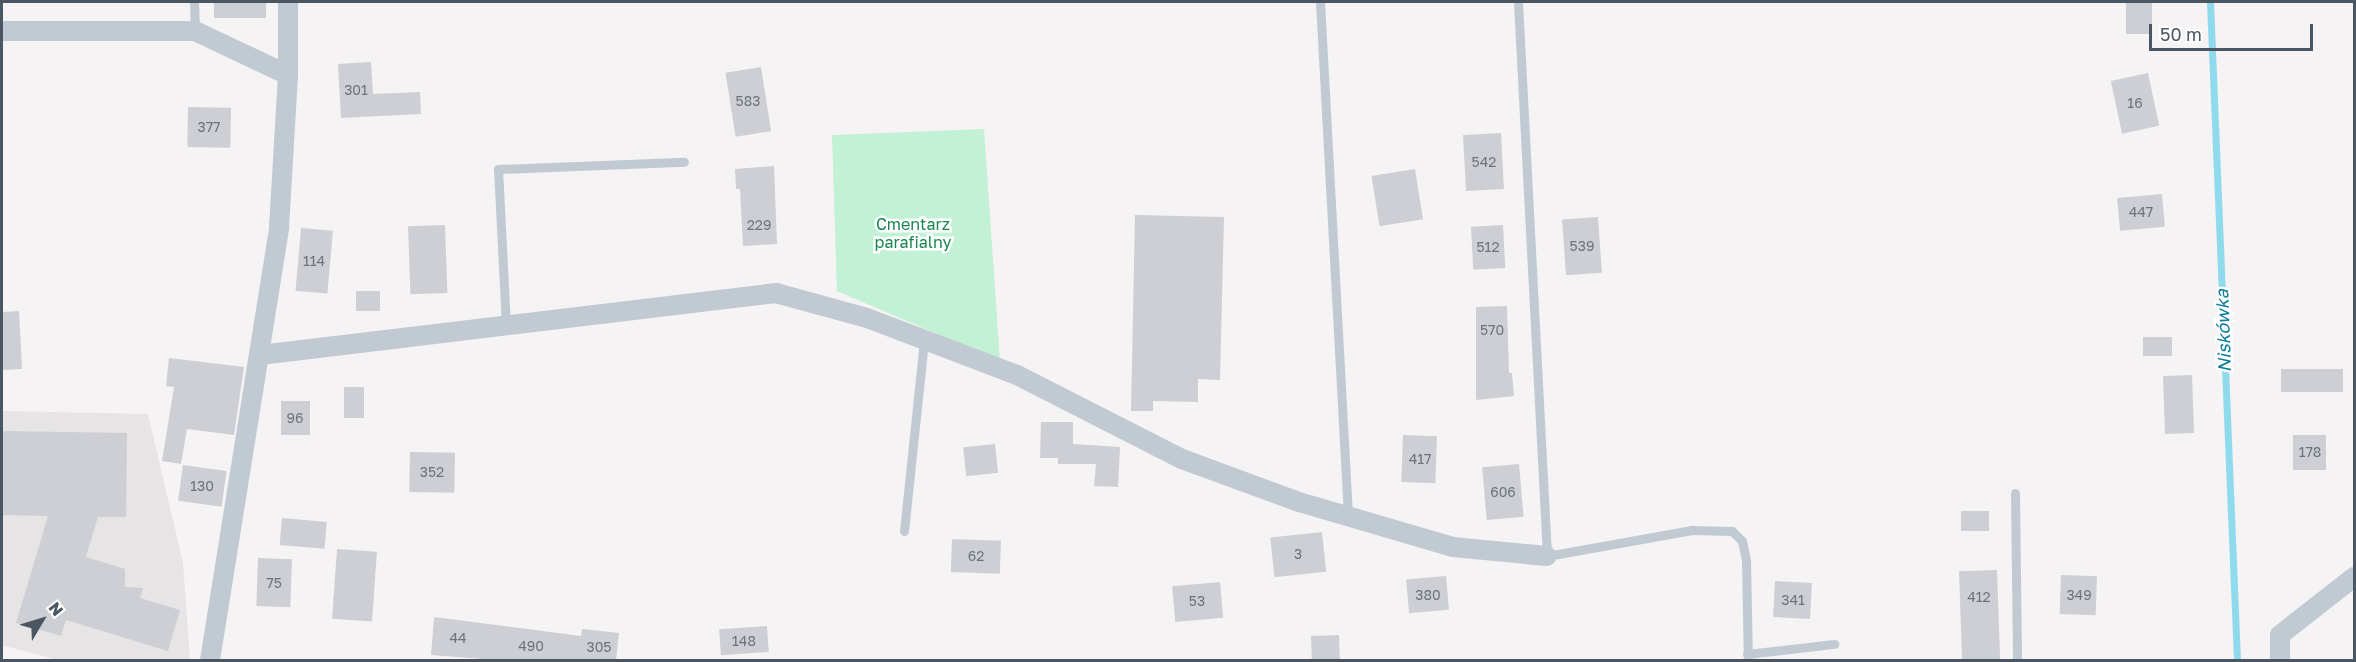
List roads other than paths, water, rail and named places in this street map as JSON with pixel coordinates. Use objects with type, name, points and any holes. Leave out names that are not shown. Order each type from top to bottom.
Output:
[{"type":"street","points":[[210,660],[279,227],[288,75],[288,2]]},
{"type":"street","points":[[2,31],[195,31],[288,75]]},
{"type":"street","points":[[260,355],[776,293],[867,318],[1017,375],[1182,459],[1348,516],[1453,546],[1547,556]]},
{"type":"street","points":[[2280,660],[2280,635],[2355,577]]},
{"type":"lane","points":[[194,2],[195,31]]},
{"type":"lane","points":[[1320,2],[1348,516]]},
{"type":"lane","points":[[1518,2],[1547,556],[1692,530],[1732,531],[1742,541],[1746,560],[1748,657],[1834,644]]},
{"type":"lane","points":[[506,326],[498,169],[684,162]]},
{"type":"lane","points":[[904,531],[924,340]]},
{"type":"lane","points":[[2015,493],[2017,660]]},
{"type":"waterway","name":"Niskówka","points":[[2210,2],[2237,660]]},
{"type":"park label","name":"Cmentarz parafialny","points":[[913,233]]}]
